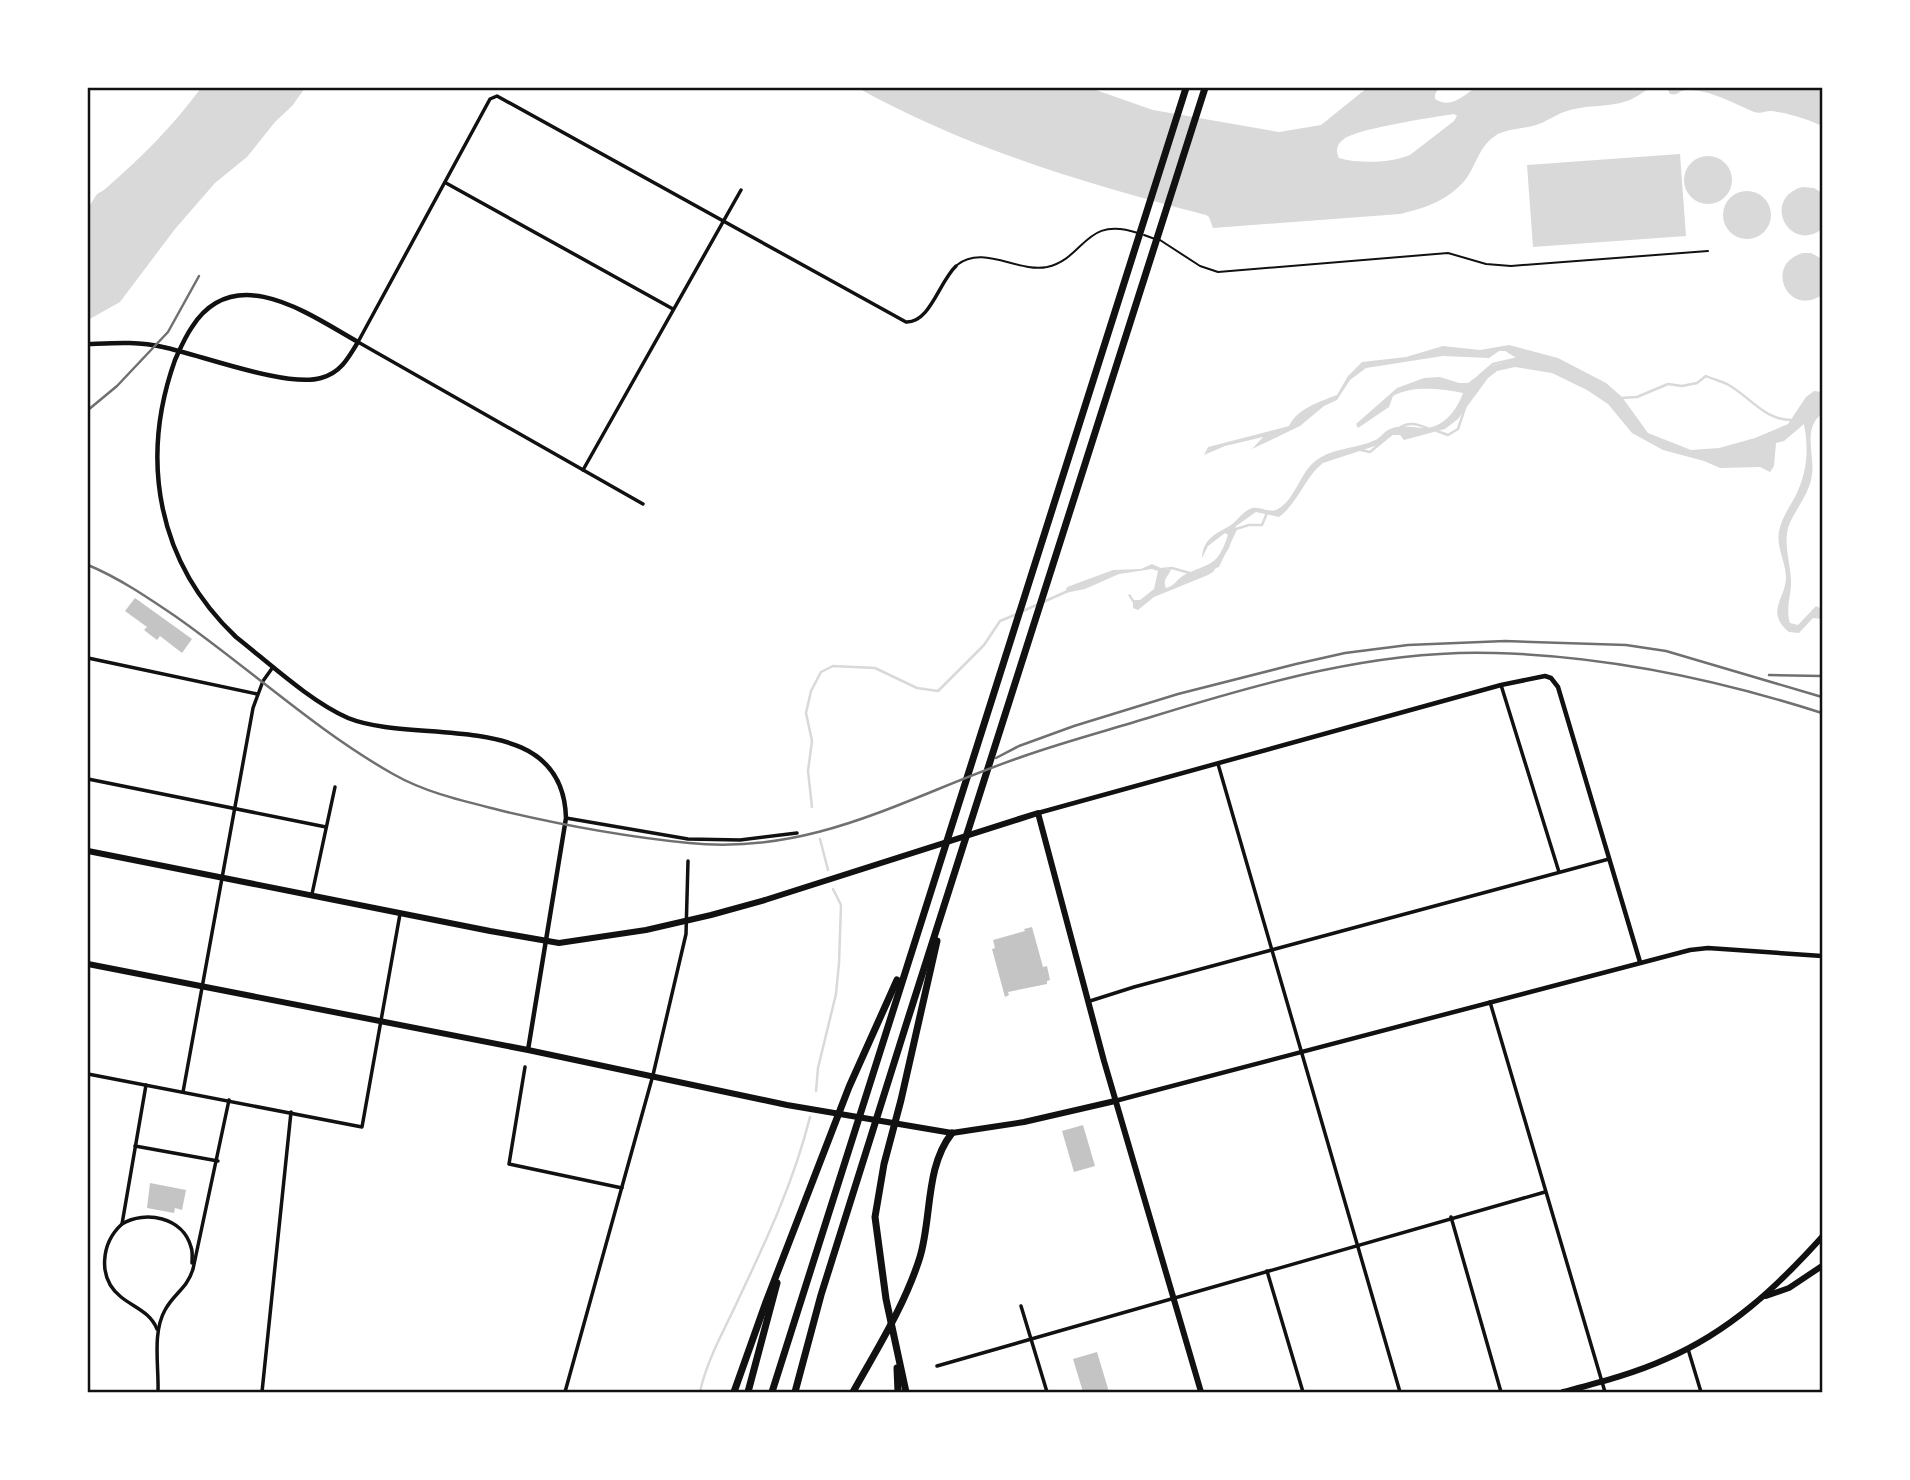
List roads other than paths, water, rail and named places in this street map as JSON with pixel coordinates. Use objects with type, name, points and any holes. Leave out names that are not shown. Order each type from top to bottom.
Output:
[{"type":"highway","points":[[772,1392],[1185,88]]},
{"type":"highway","points":[[795,1392],[821,1295],[1205,88]]},
{"type":"highway","points":[[906,1392],[886,1299],[875,1217],[877,1196],[947,897]]},
{"type":"highway","points":[[734,1392],[753,1334],[849,1087],[911,948]]},
{"type":"highway","points":[[853,1392],[912,1280],[925,1237],[938,1155],[952,1133]]},
{"type":"highway","points":[[748,1392],[788,1245]]},
{"type":"highway","points":[[896,1347],[898,1392]]},
{"type":"main road","points":[[88,852],[559,943],[646,930],[765,900],[1038,813],[1115,1101],[1201,1392]]},
{"type":"main road","points":[[88,964],[653,1075],[787,1105],[952,1133],[1024,1122],[1115,1101]]},
{"type":"main road","points":[[1563,1392],[1665,1360],[1688,1349],[1736,1320],[1764,1296],[1822,1237]]},
{"type":"main road","points":[[1764,1296],[1789,1288],[1822,1266]]},
{"type":"street","points":[[88,344],[161,346],[287,380],[320,379],[334,373],[345,363],[358,342],[490,99],[497,96],[906,322],[916,321],[924,316],[945,278],[956,266]]},
{"type":"street","points":[[446,183],[673,309]]},
{"type":"street","points":[[583,470],[741,190]]},
{"type":"street","points":[[528,1050],[566,818],[564,794],[550,769],[532,752],[505,741],[449,733],[389,729],[347,718],[273,667],[221,624],[196,591],[178,558],[170,541],[160,499],[159,422],[166,385],[186,336],[197,319],[216,304],[239,296],[264,296],[287,303],[316,318],[643,504]]},
{"type":"street","points":[[88,658],[257,695]]},
{"type":"street","points":[[183,1092],[257,695],[273,667]]},
{"type":"street","points":[[1038,813],[1502,685],[1545,676],[1555,682],[1560,694],[1640,961]]},
{"type":"street","points":[[1502,685],[1559,872]]},
{"type":"street","points":[[1218,764],[1400,1392]]},
{"type":"street","points":[[88,779],[326,827]]},
{"type":"street","points":[[312,897],[335,786]]},
{"type":"street","points":[[566,818],[700,840],[740,840],[797,833]]},
{"type":"street","points":[[1088,1002],[1610,859]]},
{"type":"street","points":[[565,1392],[653,1075],[688,920],[688,861]]},
{"type":"street","points":[[88,1074],[362,1127],[400,914]]},
{"type":"street","points":[[1115,1101],[1640,961],[1708,948],[1822,956]]},
{"type":"street","points":[[1490,1002],[1605,1392]]},
{"type":"street","points":[[525,1068],[509,1164],[622,1188]]},
{"type":"street","points":[[122,1224],[146,1085]]},
{"type":"street","points":[[158,1392],[158,1331],[165,1309],[185,1287],[193,1269],[229,1100]]},
{"type":"street","points":[[262,1392],[291,1112]]},
{"type":"street","points":[[135,1146],[218,1161]]},
{"type":"street","points":[[937,1366],[1545,1192]]},
{"type":"street","points":[[1451,1217],[1502,1392]]},
{"type":"street","points":[[158,1331],[154,1321],[119,1295],[108,1278],[104,1259],[110,1238],[122,1224],[135,1218],[165,1219],[188,1238],[193,1269]]},
{"type":"street","points":[[1267,1271],[1303,1392]]},
{"type":"street","points":[[1021,1306],[1047,1392]]},
{"type":"street","points":[[1688,1349],[1701,1392]]},
{"type":"lane","points":[[956,266],[963,260],[986,258],[1037,268],[1048,266],[1063,260],[1088,237],[1110,228],[1131,231],[1167,243],[1200,266],[1218,272],[1448,253],[1486,264],[1511,266],[1708,251]]},
{"type":"waterway","points":[[1479,376],[1493,364],[1519,358]]},
{"type":"waterway","points":[[1621,398],[1637,397],[1668,384],[1682,386],[1697,383],[1706,376],[1736,389],[1775,417],[1795,420]]},
{"type":"waterway","points":[[1437,431],[1448,435],[1458,429],[1465,408]]},
{"type":"waterway","points":[[1398,429],[1409,424],[1427,428]]},
{"type":"waterway","points":[[1361,450],[1370,452],[1393,433]]},
{"type":"waterway","points":[[1212,568],[1218,566],[1236,529],[1262,525],[1267,513]]},
{"type":"waterway","points":[[1162,569],[1172,568],[1193,574]]},
{"type":"waterway","points":[[1023,611],[1068,591]]},
{"type":"waterway","points":[[812,807],[808,771],[812,741],[806,713],[811,691],[821,672],[833,666],[875,668],[917,688],[938,691],[984,645],[1000,621],[1017,614]]},
{"type":"waterway","points":[[820,839],[828,870]]},
{"type":"waterway","points":[[816,1091],[818,1068],[836,994],[839,963],[841,905],[833,889]]},
{"type":"waterway","points":[[700,1392],[712,1356],[779,1209],[810,1117]]},
{"type":"railway","points":[[88,410],[117,386],[168,332],[199,276]]},
{"type":"railway","points":[[88,565],[122,582],[175,616],[336,738],[406,781],[448,797],[530,817],[620,834],[689,843],[736,845],[822,831],[862,819],[1027,755],[1193,704],[1320,671],[1407,657],[1495,653],[1620,664],[1702,680],[1822,713]]},
{"type":"railway","points":[[996,758],[1019,746],[1074,726],[1178,694],[1345,653],[1408,645],[1505,641],[1626,645],[1666,651],[1822,697]]},
{"type":"railway","points":[[1769,675],[1822,676]]}]
